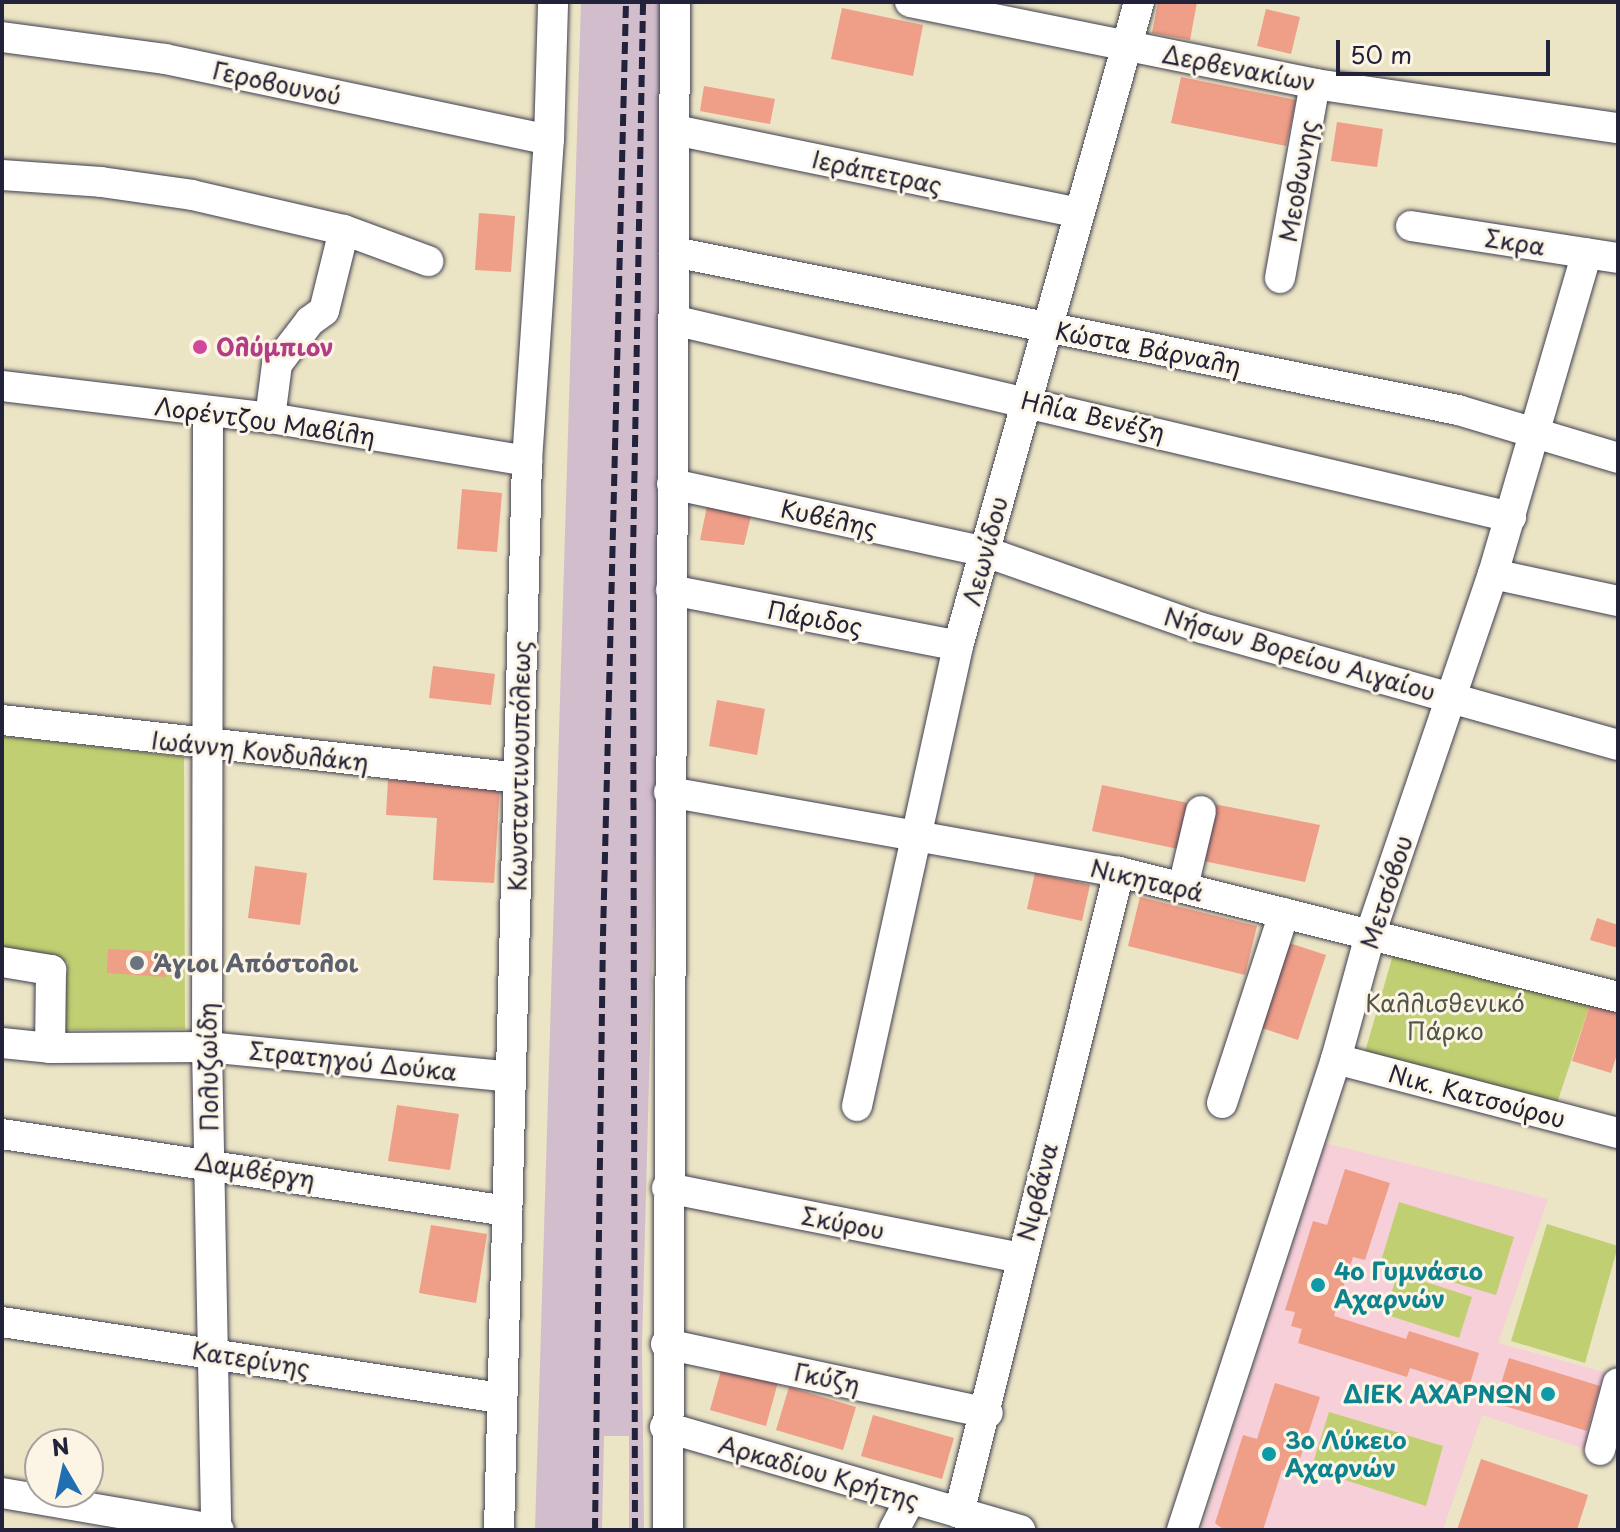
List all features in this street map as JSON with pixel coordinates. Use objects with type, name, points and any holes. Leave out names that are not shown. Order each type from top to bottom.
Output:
[{"type":"street","name":"Κωνσταντινουπόλεως","points":[[499,1530],[500,1398],[527,461],[549,140],[553,2]]},
{"type":"street","points":[[668,1530],[665,1427],[675,2]]},
{"type":"street","name":"Δερβενακίων","points":[[910,2],[1315,84],[1618,128]]},
{"type":"street","name":"Λεωνίδου","points":[[857,1106],[958,646],[1139,2]]},
{"type":"street","name":"Γεροβουνού","points":[[2,37],[165,59],[549,140]]},
{"type":"street","name":"Μεοθωνης","points":[[1280,278],[1315,84]]},
{"type":"street","name":"Ιεράπετρας","points":[[675,130],[1079,213]]},
{"type":"street","points":[[2,175],[145,187],[344,230],[428,261]]},
{"type":"street","name":"Σκρα","points":[[1411,226],[1618,258]]},
{"type":"street","points":[[270,418],[277,364],[300,332],[324,311],[344,230]]},
{"type":"street","name":"Κώστα Βάρναλη","points":[[674,252],[1458,410],[1535,436],[1618,458]]},
{"type":"street","name":"Μετσόβου","points":[[1182,1530],[1336,1059],[1371,932],[1493,574],[1587,253]]},
{"type":"street","name":"Ηλία Βενέζη","points":[[673,320],[1025,400],[1511,517]]},
{"type":"street","name":"Λορέντζου Μαβίλη","points":[[2,386],[270,418],[527,461]]},
{"type":"street","name":"Πολυζωίδη","points":[[208,413],[207,1047],[217,1530]]},
{"type":"street","name":"Κυβέλης","points":[[672,484],[986,552]]},
{"type":"street","name":"Νήσων Βορείου Αιγαίου","points":[[986,552],[1202,628],[1618,745]]},
{"type":"street","points":[[1493,574],[1618,601]]},
{"type":"street","name":"Πάριδος","points":[[671,590],[958,646]]},
{"type":"street","name":"Ιωάννη Κονδυλάκη","points":[[2,720],[207,747],[519,778]]},
{"type":"street","name":"Νικηταρά","points":[[669,792],[1119,872],[1371,932],[1618,997]]},
{"type":"street","points":[[1183,887],[1201,811]]},
{"type":"street","name":"Νιρβάνα","points":[[959,1513],[988,1413],[1020,1258],[1119,872]]},
{"type":"street","points":[[1222,1103],[1284,913]]},
{"type":"street","points":[[2,962],[51,970],[50,1048]]},
{"type":"street","name":"Στρατηγού Δούκα","points":[[2,1043],[50,1048],[207,1047],[511,1077]]},
{"type":"street","name":"Νικ. Κατσούρου","points":[[1336,1059],[1618,1133]]},
{"type":"street","name":"Δαμβέργη","points":[[2,1134],[210,1163],[507,1211]]},
{"type":"street","name":"Σκύρου","points":[[667,1188],[1020,1258]]},
{"type":"street","name":"Κατερίνης","points":[[2,1322],[500,1398]]},
{"type":"street","name":"Γκύζη","points":[[666,1344],[988,1413]]},
{"type":"street","points":[[1600,1450],[1618,1383]]},
{"type":"street","name":"Αρκαδίου Κρήτης","points":[[665,1427],[1020,1530]]},
{"type":"street","points":[[2,1493],[217,1530]]},
{"type":"street","points":[[894,1530],[911,1498]]},
{"type":"shaded area","points":[[581,2],[663,2],[661,625],[642,1344],[644,1530],[629,1530],[629,1436],[604,1436],[602,1530],[535,1530]]},
{"type":"shaded area","points":[[1325,1143],[1548,1199],[1498,1343],[1611,1374],[1591,1451],[1482,1415],[1443,1530],[1201,1530]]},
{"type":"green space","points":[[2,736],[184,757],[185,1029],[62,1030],[68,962],[2,950]]},
{"type":"green space","name":"Καλλισθενικό Πάρκο","points":[[1395,948],[1591,1001],[1557,1103],[1365,1052]]},
{"type":"green space","points":[[1399,1202],[1514,1237],[1496,1295],[1381,1261]]},
{"type":"green space","points":[[1547,1224],[1618,1246],[1585,1363],[1511,1341]]},
{"type":"green space","points":[[1398,1273],[1472,1297],[1459,1338],[1384,1314]]},
{"type":"green space","points":[[1329,1412],[1443,1446],[1426,1506],[1311,1469]]},
{"type":"building","points":[[1158,2],[1197,2],[1190,40],[1152,33]]},
{"type":"building","points":[[842,8],[923,25],[913,76],[831,59]]},
{"type":"building","points":[[1266,9],[1300,17],[1291,54],[1257,46]]},
{"type":"building","points":[[1181,77],[1296,100],[1286,146],[1171,123]]},
{"type":"building","points":[[704,86],[775,99],[770,124],[700,111]]},
{"type":"building","points":[[1337,122],[1383,129],[1377,167],[1331,161]]},
{"type":"building","points":[[479,213],[515,216],[511,272],[475,270]]},
{"type":"building","points":[[462,489],[502,493],[497,552],[457,549]]},
{"type":"building","points":[[709,497],[753,508],[744,545],[700,540]]},
{"type":"building","points":[[433,666],[495,674],[491,705],[429,698]]},
{"type":"building","points":[[717,700],[765,709],[757,755],[709,746]]},
{"type":"building","points":[[388,780],[500,786],[494,883],[433,880],[437,818],[386,815]]},
{"type":"building","points":[[1102,785],[1193,804],[1183,850],[1092,831]]},
{"type":"building","points":[[1209,803],[1320,825],[1305,882],[1194,859]]},
{"type":"building","points":[[255,866],[307,873],[300,925],[248,918]]},
{"type":"building","points":[[1035,873],[1090,885],[1082,921],[1027,909]]},
{"type":"building","points":[[1140,897],[1257,926],[1245,975],[1128,946]]},
{"type":"building","points":[[1597,918],[1618,925],[1618,948],[1590,940]]},
{"type":"building","points":[[1283,941],[1326,955],[1298,1040],[1256,1026]]},
{"type":"building","name":"Άγιοι Απόστολοι","points":[[108,949],[168,952],[166,977],[107,973]]},
{"type":"building","points":[[1591,1001],[1618,1009],[1618,1051],[1611,1073],[1572,1061]]},
{"type":"building","points":[[397,1105],[459,1114],[450,1170],[388,1161]]},
{"type":"building","name":"4ο Γυμνάσιο Αχαρνών","points":[[1345,1169],[1390,1183],[1365,1260],[1353,1257],[1334,1316],[1406,1339],[1409,1331],[1479,1353],[1469,1387],[1410,1368],[1407,1377],[1298,1343],[1302,1329],[1291,1326],[1295,1312],[1285,1310],[1313,1221],[1327,1225]]},
{"type":"building","points":[[431,1225],[487,1234],[476,1303],[419,1293]]},
{"type":"building","name":"ΔΙΕΚ ΑΧΑΡΝΩΝ","points":[[1509,1358],[1600,1386],[1587,1431],[1495,1403]]},
{"type":"building","points":[[722,1367],[778,1382],[766,1426],[710,1410]]},
{"type":"building","name":"3ο Λύκειο Αχαρνών","points":[[1275,1383],[1320,1397],[1295,1474],[1282,1470],[1263,1530],[1224,1530],[1215,1523],[1243,1435],[1257,1439]]},
{"type":"building","points":[[789,1387],[856,1407],[843,1450],[776,1430]]},
{"type":"building","points":[[873,1415],[954,1438],[942,1479],[861,1456]]},
{"type":"building","points":[[1481,1459],[1588,1495],[1577,1530],[1457,1530]]},
{"type":"railway","points":[[595,1530],[603,936],[626,2]]},
{"type":"railway","points":[[635,1530],[633,555],[643,2]]},
{"type":"place","name":"Ολύμπιον","points":[[200,347]]},
{"type":"place","name":"Άγιοι Απόστολοι","points":[[137,963]]},
{"type":"place","name":"4ο Γυμνάσιο Αχαρνών","points":[[1318,1285]]},
{"type":"place","name":"ΔΙΕΚ ΑΧΑΡΝΩΝ","points":[[1548,1394]]},
{"type":"place","name":"3ο Λύκειο Αχαρνών","points":[[1269,1454]]}]
